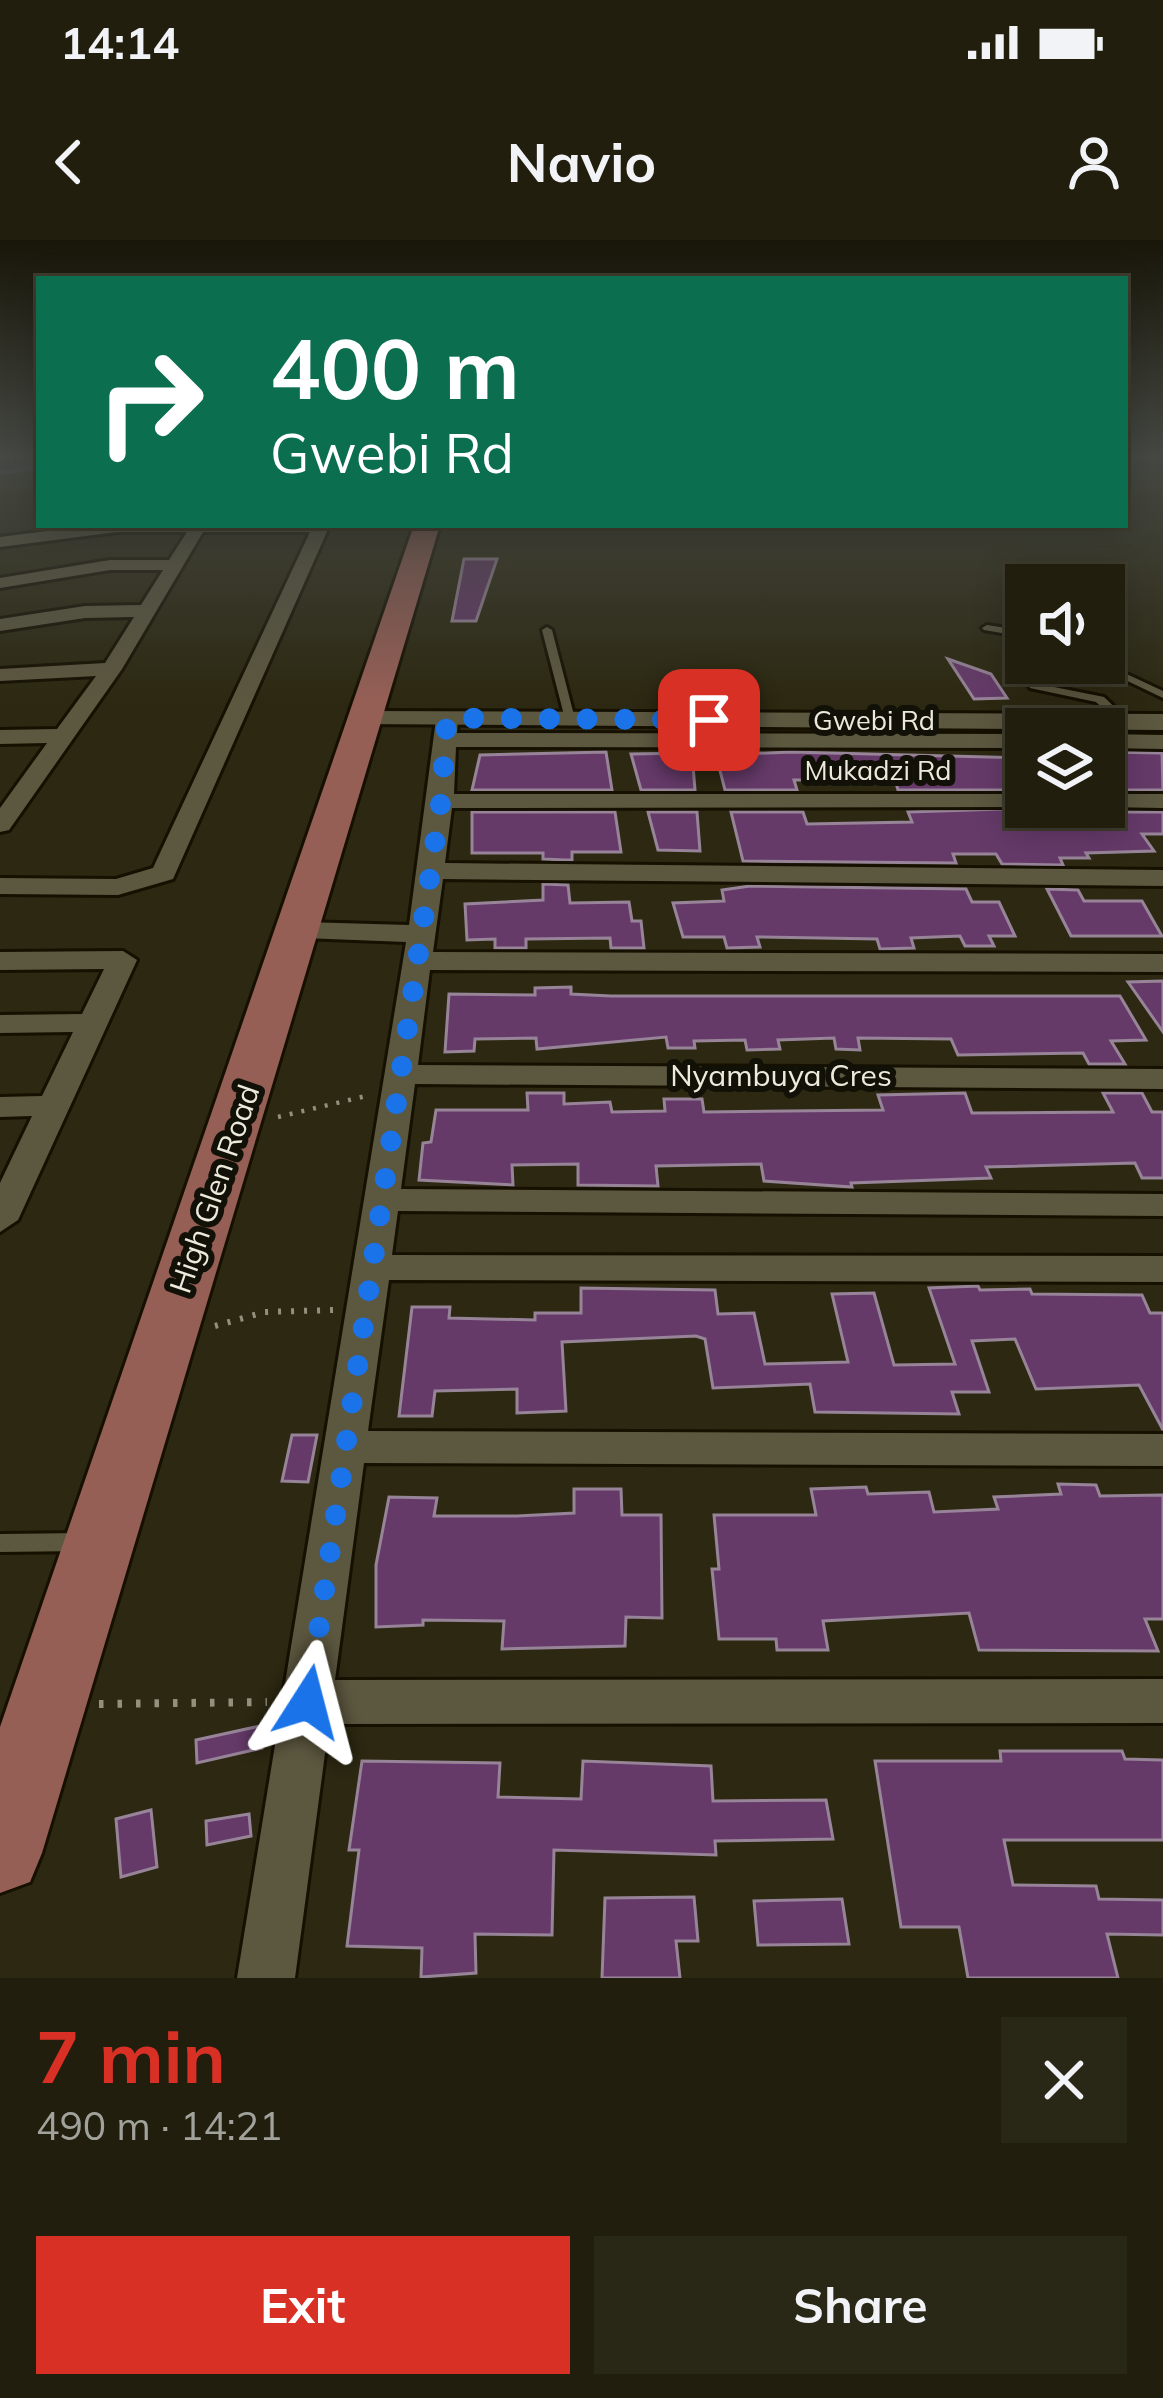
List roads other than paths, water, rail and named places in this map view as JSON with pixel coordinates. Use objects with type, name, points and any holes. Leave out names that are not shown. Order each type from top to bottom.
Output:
[{"type":"main road","name":"High Glen Road","points":[[0,1853],[95,1541],[303,930],[422,540]]},
{"type":"street","points":[[2,820],[112,669],[190,540]]},
{"type":"street","points":[[0,886],[118,887],[164,873],[315,540]]},
{"type":"street","points":[[0,583],[110,566],[176,565]]},
{"type":"street","points":[[0,625],[73,614],[147,611]]},
{"type":"street","points":[[0,675],[112,669]]},
{"type":"street","name":"Gwebi Rd","points":[[369,719],[446,729],[570,719],[1005,721]]},
{"type":"street","name":"Gwebi Rd","points":[[1125,722],[1163,722]]},
{"type":"street","points":[[266,1978],[441,801],[446,729],[1005,741]]},
{"type":"street","points":[[0,737],[67,736]]},
{"type":"street","points":[[1125,741],[1163,742]]},
{"type":"street","name":"Mukadzi Rd","points":[[441,801],[1005,801]]},
{"type":"street","points":[[1125,801],[1163,801]]},
{"type":"street","points":[[428,871],[1163,878]]},
{"type":"street","points":[[303,930],[417,947],[1163,963]]},
{"type":"street","points":[[0,961],[123,960],[1,1214]]},
{"type":"street","points":[[0,1024],[93,1023]]},
{"type":"street","name":"Nyambuya Cres","points":[[398,1081],[1163,1079]]},
{"type":"street","points":[[0,1107],[55,1106]]},
{"type":"street","points":[[379,1200],[1163,1205]]},
{"type":"street","points":[[371,1267],[1163,1269]]},
{"type":"street","points":[[346,1447],[1163,1450]]},
{"type":"street","points":[[308,1702],[1163,1701]]},
{"type":"lane","points":[[987,628],[1005,631]]},
{"type":"lane","points":[[547,630],[570,719]]},
{"type":"lane","points":[[1125,677],[1163,695]]},
{"type":"lane","points":[[1034,686],[1100,699],[1110,708]]},
{"type":"lane","points":[[0,1543],[95,1541]]}]
